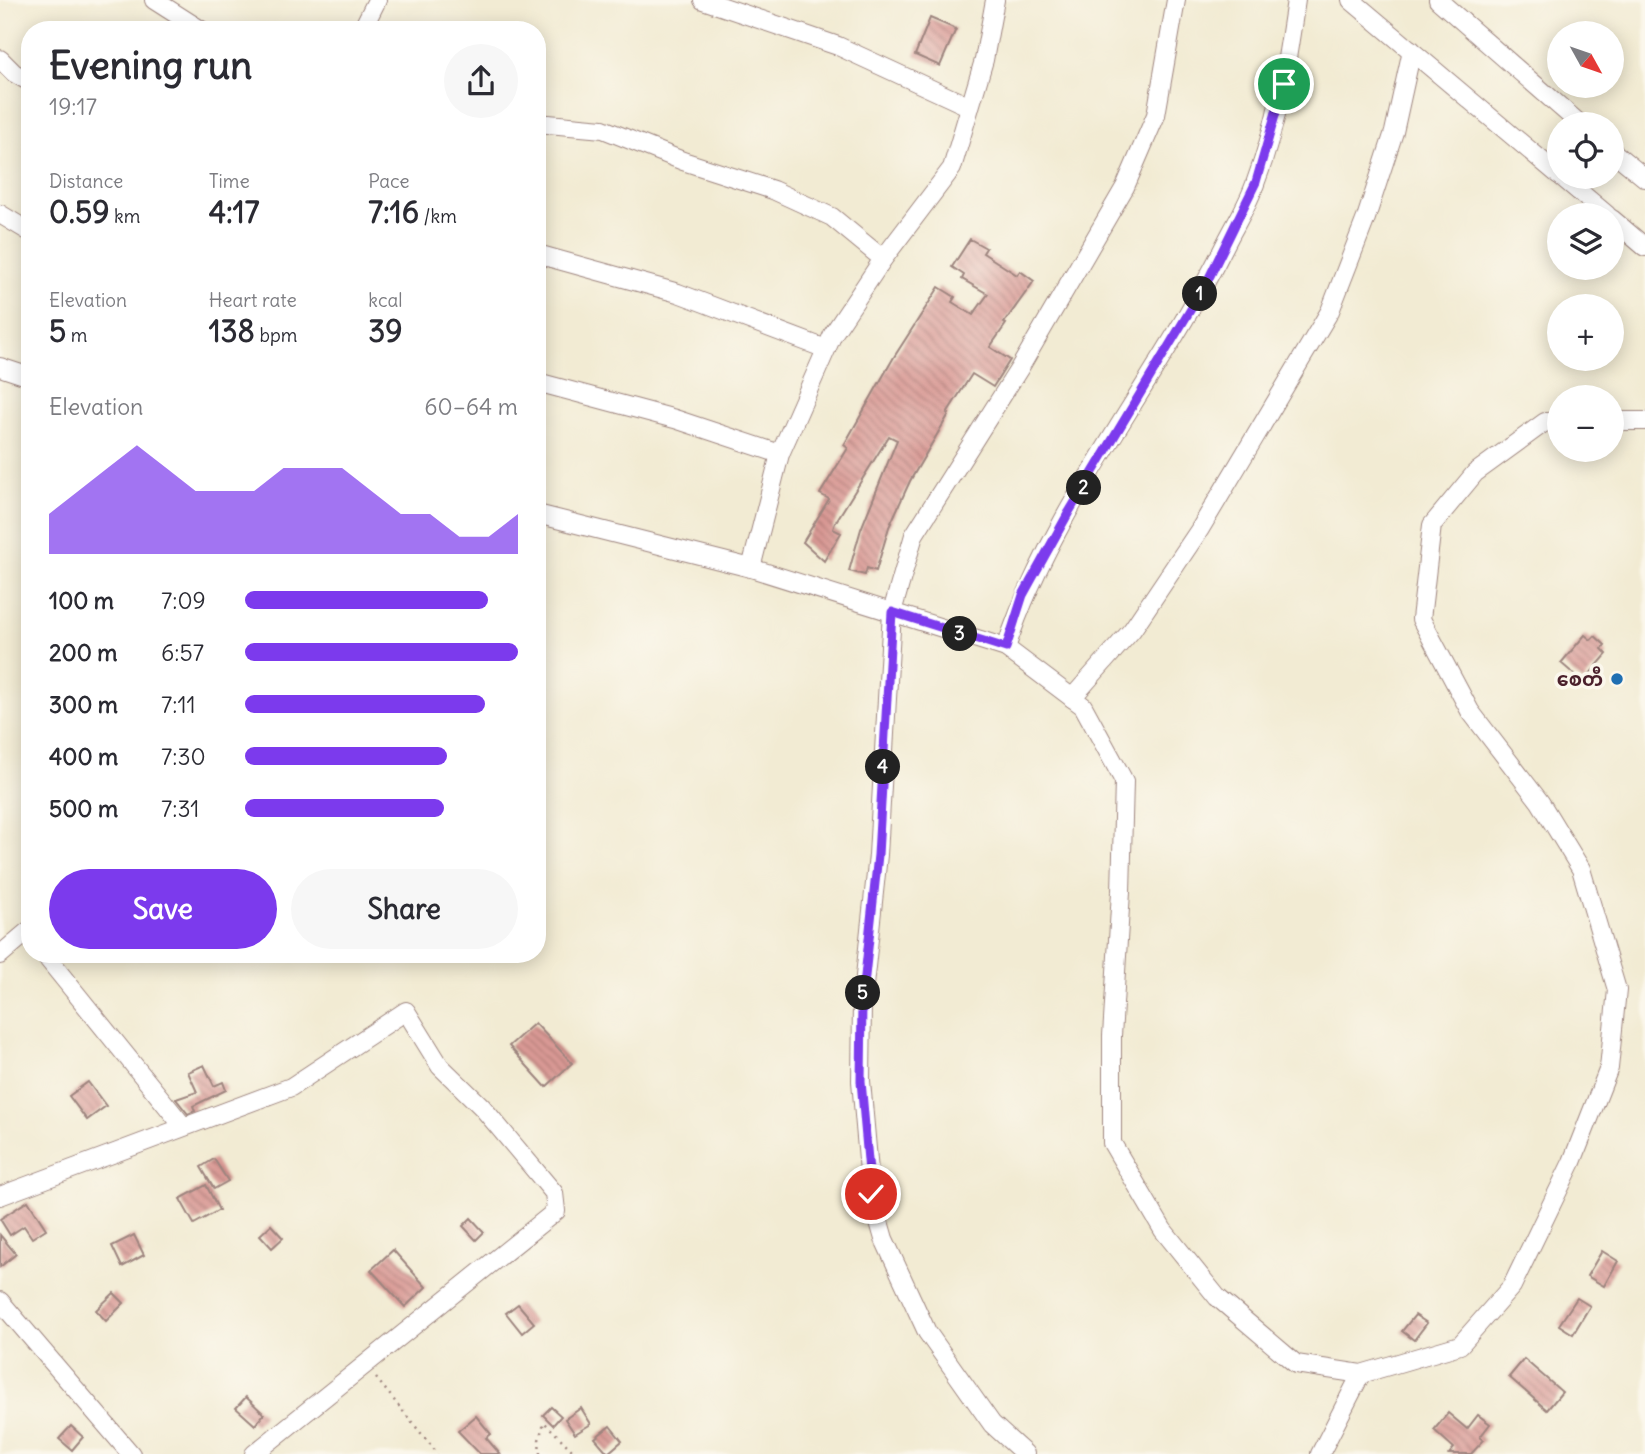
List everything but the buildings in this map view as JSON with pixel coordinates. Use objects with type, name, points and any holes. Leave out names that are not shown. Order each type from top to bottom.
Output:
[{"type":"street","points":[[154,0],[187,21]]},
{"type":"street","points":[[366,21],[377,0]]},
{"type":"street","points":[[703,0],[838,46],[970,107]]},
{"type":"street","points":[[751,568],[780,454],[826,349],[883,259],[952,168],[984,60],[995,0]]},
{"type":"street","points":[[1026,1454],[992,1424],[927,1332],[884,1239],[871,1194],[861,1081],[862,1004],[878,855],[892,612],[914,535],[1019,369],[1125,187],[1156,115],[1176,0]]},
{"type":"street","points":[[1006,648],[1023,595],[1069,512],[1206,284],[1256,182],[1284,84],[1296,0]]},
{"type":"street","points":[[1351,0],[1547,165]]},
{"type":"street","points":[[1438,0],[1566,112]]},
{"type":"street","points":[[1072,698],[1132,630],[1200,529],[1330,311],[1366,218],[1394,132],[1412,50]]},
{"type":"street","points":[[0,59],[21,77]]},
{"type":"street","points":[[546,124],[603,129],[683,161],[773,190],[832,217],[883,259]]},
{"type":"street","points":[[1624,160],[1645,178]]},
{"type":"street","points":[[1576,189],[1593,203]]},
{"type":"street","points":[[0,214],[21,227]]},
{"type":"street","points":[[1624,229],[1645,247]]},
{"type":"street","points":[[546,256],[678,293],[826,349]]},
{"type":"street","points":[[0,368],[21,374]]},
{"type":"street","points":[[546,384],[675,419],[780,454]]},
{"type":"street","points":[[1624,421],[1645,421]]},
{"type":"street","points":[[546,516],[751,568],[1006,648],[1083,706],[1124,781],[1121,892],[1112,1036],[1112,1143],[1163,1230],[1217,1297],[1296,1364],[1361,1374],[1460,1345],[1512,1286],[1572,1161],[1609,1068],[1617,990],[1581,869],[1539,802],[1470,711],[1421,619],[1432,525],[1475,473],[1547,422]]},
{"type":"street","points":[[0,955],[21,937]]},
{"type":"street","points":[[51,963],[183,1126]]},
{"type":"street","points":[[0,1196],[291,1087],[406,1011],[440,1066],[482,1107],[554,1193],[556,1211],[254,1454]]},
{"type":"street","points":[[0,1301],[131,1454]]},
{"type":"street","points":[[1320,1454],[1361,1374]]},
{"type":"path","points":[[365,1365],[438,1454]]},
{"type":"path","points":[[540,1454],[539,1440],[544,1422],[576,1454]]},
{"type":"place","name":"စေတီ","points":[[1617,679]]},
{"type":"route","points":[[871,1194],[861,1081],[862,1004],[878,855],[892,612],[1006,648],[1023,595],[1069,512],[1206,284],[1256,182],[1284,84]]}]
